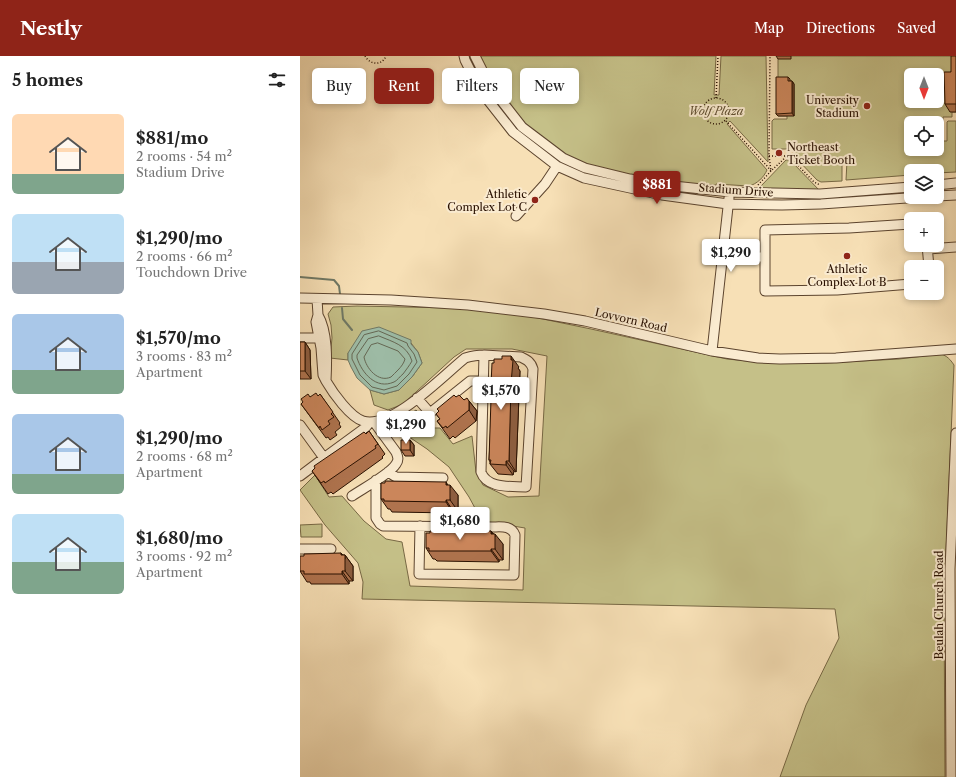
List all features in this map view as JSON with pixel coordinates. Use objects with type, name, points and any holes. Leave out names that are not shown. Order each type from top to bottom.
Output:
[{"type":"street","name":"Stadium Drive","points":[[464,56],[480,90],[513,132],[557,166],[584,178],[662,195],[728,204],[821,204],[904,198]]},
{"type":"street","name":"Stadium Drive","points":[[475,56],[490,86],[522,127],[563,158],[585,168],[630,179],[664,185],[730,192],[820,194],[904,188]]},
{"type":"street","points":[[516,216],[545,184],[557,166]]},
{"type":"street","points":[[944,184],[956,183]]},
{"type":"street","points":[[712,351],[730,192]]},
{"type":"street","points":[[944,195],[956,194]]},
{"type":"street","points":[[904,224],[849,228],[765,230],[765,291],[837,290],[904,285]]},
{"type":"street","points":[[944,247],[956,247]]},
{"type":"street","points":[[723,257],[765,257]]},
{"type":"street","name":"Lovvorn Road","points":[[300,298],[399,300],[468,305],[544,314],[585,321],[712,351],[758,358],[836,358],[956,349]]},
{"type":"street","points":[[317,299],[318,315],[316,322],[322,338],[321,348],[323,375],[329,386],[349,412],[360,420],[372,422],[394,415],[465,358],[472,355],[484,355],[521,357],[529,362],[533,369],[526,487],[501,486],[490,483],[482,477],[480,472],[484,355]]},
{"type":"street","points":[[300,338],[322,338]]},
{"type":"street","points":[[417,398],[430,413],[470,381],[483,381]]},
{"type":"street","points":[[300,476],[372,422]]},
{"type":"street","points":[[352,496],[388,472],[397,464],[398,458],[396,452],[372,422]]},
{"type":"street","points":[[300,425],[324,458]]},
{"type":"street","name":"Beulah Church Road","points":[[951,777],[950,569],[956,433]]},
{"type":"street","points":[[388,472],[396,477],[443,478]]},
{"type":"street","points":[[376,480],[376,518],[380,524],[384,526],[420,526],[503,527],[511,529],[515,535],[514,575],[419,574],[420,526]]},
{"type":"street","points":[[300,549],[330,549]]},
{"type":"path","points":[[365,56],[370,61],[377,63],[384,60],[386,56]]},
{"type":"path","points":[[716,98],[718,56]]},
{"type":"path","points":[[770,56],[769,156],[771,171]]},
{"type":"path","points":[[716,98],[725,101],[730,113],[726,121],[714,125],[706,120],[702,112],[708,100],[716,98]]},
{"type":"path","points":[[726,121],[771,171]]},
{"type":"path","points":[[769,156],[787,156],[791,158],[814,182],[820,185]]},
{"type":"path","points":[[755,188],[787,156]]},
{"type":"green space","name":"Wolf Plaza","points":[[477,56],[716,56],[714,95],[719,95],[721,56],[766,56],[768,162],[730,121],[727,124],[767,170],[755,184],[749,186],[716,184],[715,189],[650,181],[581,164],[547,145],[505,105],[512,104],[512,68],[484,68]]},
{"type":"green space","name":"University Stadium","points":[[778,56],[956,56],[956,112],[952,112],[952,117],[904,116],[904,156],[944,156],[944,141],[947,141],[947,122],[956,121],[956,172],[944,173],[944,164],[904,164],[904,176],[846,180],[847,161],[842,161],[842,181],[821,182],[817,180],[795,157],[793,153],[796,149],[789,142],[788,149],[772,149],[772,121],[774,119],[787,119],[787,116],[778,116]]},
{"type":"green space","points":[[786,160],[792,162],[820,191],[760,192],[761,186]]},
{"type":"green space","points":[[333,307],[453,308],[519,314],[727,359],[758,362],[825,363],[899,359],[941,354],[948,358],[954,365],[944,599],[945,777],[780,777],[806,705],[839,638],[835,609],[362,599],[363,582],[358,563],[325,525],[300,490],[315,475],[329,497],[342,496],[364,521],[386,539],[402,542],[410,586],[523,590],[525,528],[482,521],[469,497],[449,467],[427,449],[393,426],[416,410],[433,428],[440,428],[453,444],[472,436],[476,472],[483,485],[508,497],[539,496],[547,356],[512,349],[466,349],[454,357],[403,404],[388,410],[374,405],[370,390],[384,394],[399,390],[412,377],[422,363],[418,352],[411,343],[348,353],[348,360],[330,358],[332,338],[328,314]]},
{"type":"green space","points":[[322,524],[322,537],[301,537],[300,525]]},
{"type":"water","points":[[379,327],[411,340],[411,344],[418,352],[422,363],[412,377],[399,390],[384,394],[370,390],[357,378],[348,360],[348,353],[362,331]]},
{"type":"building","points":[[951,56],[956,56],[956,104],[945,104],[944,72],[951,72]]},
{"type":"building","points":[[776,77],[788,77],[788,81],[792,81],[792,113],[776,114]]},
{"type":"building","points":[[300,342],[305,342],[305,371],[300,371]]},
{"type":"building","points":[[502,356],[511,356],[511,360],[513,360],[509,461],[506,461],[506,465],[490,464],[491,460],[489,460],[491,399],[493,399],[493,385],[491,385],[492,363],[494,363],[494,359],[502,359]]},
{"type":"building","points":[[316,393],[318,396],[320,394],[333,412],[331,414],[334,417],[328,421],[330,424],[322,430],[301,404],[303,402],[301,399],[308,394],[310,397]]},
{"type":"building","points":[[454,395],[456,397],[459,395],[464,400],[467,398],[469,401],[469,410],[447,428],[446,426],[443,428],[437,421],[440,419],[436,414],[439,411],[437,409]]},
{"type":"building","points":[[369,431],[378,444],[375,446],[376,448],[325,483],[324,481],[321,483],[312,471],[315,468],[314,466],[364,432],[366,434]]},
{"type":"building","points":[[401,440],[410,440],[410,450],[401,450]]},
{"type":"building","points":[[385,481],[446,482],[446,485],[450,485],[450,500],[446,500],[446,502],[384,501],[384,499],[381,499],[381,483],[385,483]]},
{"type":"building","points":[[430,531],[491,531],[491,534],[495,534],[495,549],[491,549],[491,551],[429,551],[429,548],[426,548],[426,533],[430,533]]},
{"type":"building","points":[[341,553],[341,555],[345,555],[345,571],[342,571],[342,574],[304,574],[304,571],[300,571],[300,556],[304,556],[304,554]]},
{"type":"waterway","points":[[300,277],[334,280],[339,286],[340,294]]},
{"type":"waterway","points":[[342,308],[343,319],[352,330]]},
{"type":"place","name":"University Stadium","points":[[867,106]]},
{"type":"place","name":"Northeast Ticket Booth","points":[[779,153]]},
{"type":"place","name":"Athletic Complex Lot C","points":[[535,200]]},
{"type":"place","name":"Athletic Complex Lot B","points":[[847,256]]}]
